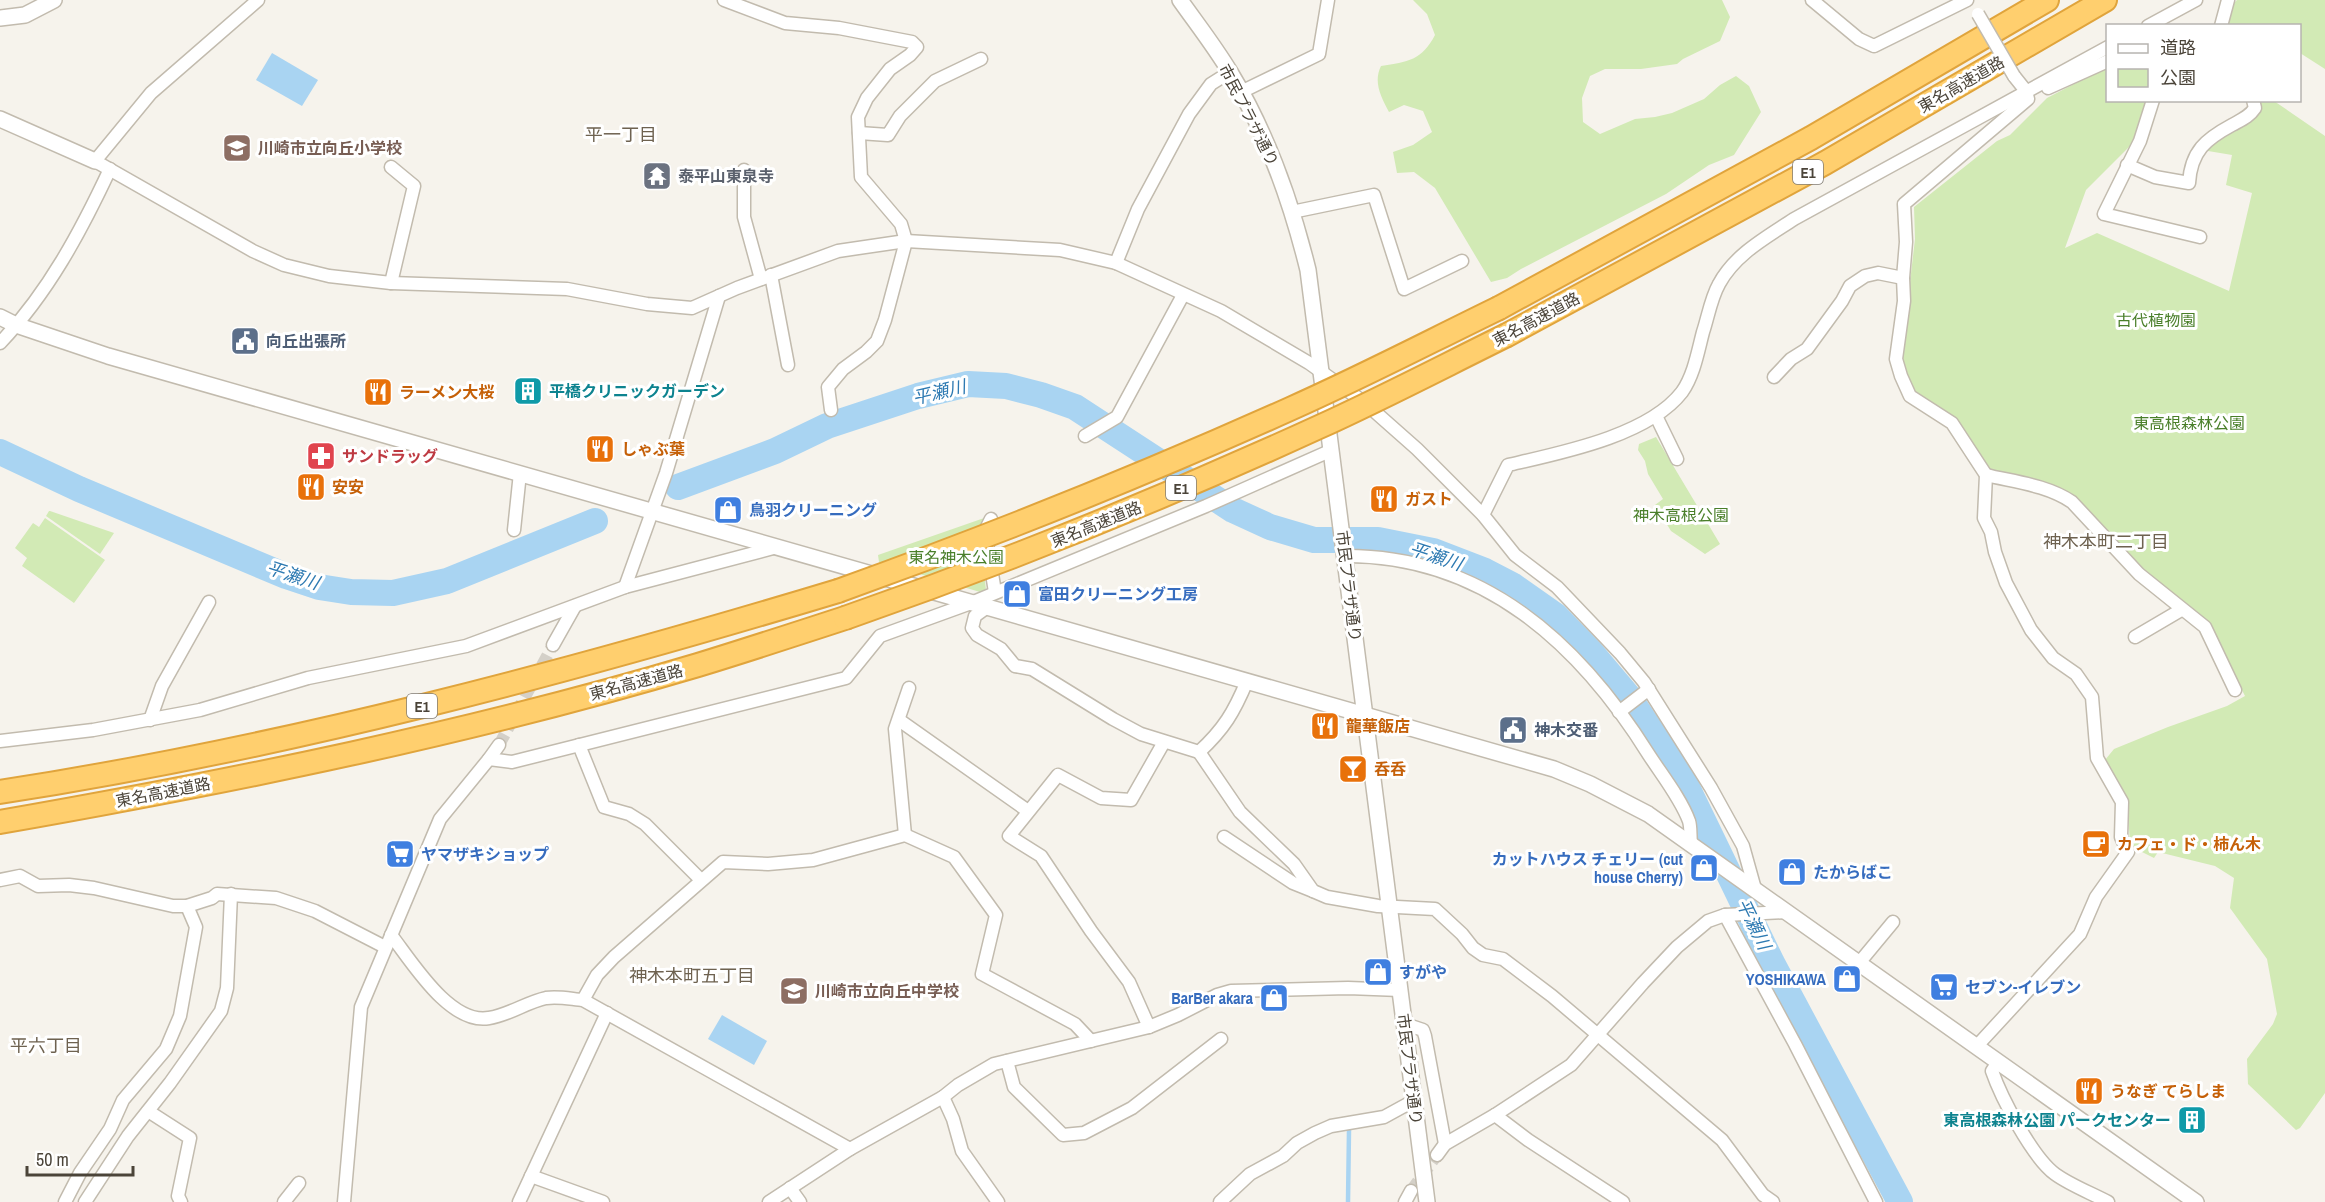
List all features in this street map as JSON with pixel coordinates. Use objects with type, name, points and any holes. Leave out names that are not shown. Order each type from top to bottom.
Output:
[{"type":"highway","name":"東名高速道路","points":[[0,792],[231,749],[489,690],[678,639],[838,591],[972,543],[1090,496],[1292,408],[1498,308],[1791,149],[2047,0]]},
{"type":"highway","name":"東名高速道路","points":[[0,822],[153,795],[500,718],[698,665],[952,581],[1105,521],[1321,426],[1507,335],[1815,168],[2105,0]]},
{"type":"street","points":[[0,18],[25,15],[54,0]]},
{"type":"street","points":[[95,161],[151,93],[258,0]]},
{"type":"street","points":[[724,0],[785,23],[838,28],[912,42],[916,47],[910,55],[890,69],[867,98],[858,117],[861,177],[901,224],[906,241],[885,320],[877,341],[843,369],[828,387],[831,410]]},
{"type":"street","name":"市民プラザ通り","points":[[1180,0],[1230,72],[1241,92],[1279,175],[1308,270],[1427,1202]]},
{"type":"street","points":[[1241,92],[1319,54],[1329,0]]},
{"type":"street","points":[[1812,0],[1859,39],[1874,46],[1969,0],[2014,76],[2026,91],[2028,99],[1904,204],[1906,242],[1904,301],[1896,359],[1910,396],[1952,423],[1986,475],[1984,518],[1991,532],[1995,552],[2006,583],[2031,630],[2053,658],[2076,674],[2092,697],[2097,758],[2122,802],[2121,837],[2128,852],[2096,897],[2080,934],[1976,1047]]},
{"type":"street","points":[[2152,24],[2196,0]]},
{"type":"street","points":[[2222,24],[2228,0]]},
{"type":"street","points":[[1483,515],[1508,465],[1585,445],[1656,416],[1683,391],[1694,366],[1718,285],[1731,267],[1750,249],[1794,219],[2106,48]]},
{"type":"street","points":[[859,133],[888,135],[900,116],[935,81],[981,59]]},
{"type":"street","points":[[2026,91],[2046,88],[2106,62]]},
{"type":"street","points":[[1116,263],[1138,209],[1189,114],[1211,84],[1230,72]]},
{"type":"street","points":[[2152,102],[2140,141],[2104,214],[2200,237]]},
{"type":"street","points":[[2127,165],[2155,177],[2189,183],[2192,165],[2207,139],[2250,115],[2255,108],[2254,102]]},
{"type":"street","points":[[0,119],[95,161],[253,251],[284,265],[329,276],[392,283],[567,289],[647,304],[692,308],[838,250],[906,241],[1060,250],[1116,263],[1253,328],[1322,371],[1365,403],[1417,449],[1483,515],[1515,555],[1557,587],[1620,653],[1711,788],[1743,846],[1755,889]]},
{"type":"street","points":[[392,167],[414,186],[392,283]]},
{"type":"street","points":[[0,343],[16,326],[76,239],[110,169]]},
{"type":"street","points":[[744,170],[744,217],[766,277],[788,365]]},
{"type":"street","points":[[1292,212],[1374,195],[1404,290],[1462,261]]},
{"type":"street","points":[[1774,378],[1791,359],[1807,349],[1842,301],[1850,286],[1865,276],[1878,273],[1903,279]]},
{"type":"street","points":[[1088,434],[1117,417],[1183,295]]},
{"type":"street","points":[[625,587],[653,512],[719,296]]},
{"type":"street","points":[[0,317],[16,326],[108,356],[1554,769],[1627,802],[1691,843],[2196,1202]]},
{"type":"street","points":[[1656,416],[1677,459]]},
{"type":"street","points":[[489,759],[512,762],[846,678],[879,636],[979,605],[995,592],[1206,506],[1332,450]]},
{"type":"street","points":[[514,530],[520,473]]},
{"type":"street","points":[[1986,475],[2041,488],[2061,495],[2072,502],[2139,574],[2205,627],[2235,690]]},
{"type":"street","points":[[992,519],[985,531],[995,592]]},
{"type":"street","points":[[0,741],[150,720],[200,710],[308,678],[466,646],[625,587],[778,547]]},
{"type":"street","points":[[1344,554],[1416,563],[1452,575],[1492,592],[1551,634],[1576,658],[1621,710],[1690,822],[1691,843]]},
{"type":"street","points":[[150,720],[162,686],[209,602]]},
{"type":"street","points":[[979,605],[972,628],[977,634],[1001,649],[1015,666],[1032,669],[1141,734],[1199,752],[1240,812],[1294,864],[1313,891]]},
{"type":"street","points":[[553,645],[575,606]]},
{"type":"street","points":[[2135,637],[2181,610]]},
{"type":"street","points":[[1199,752],[1227,722],[1247,681]]},
{"type":"street","points":[[905,835],[896,729],[909,688]]},
{"type":"street","points":[[1621,710],[1645,692]]},
{"type":"street","points":[[899,720],[1028,811]]},
{"type":"street","points":[[1149,1027],[1129,982],[1041,856],[1009,836],[1059,775],[1101,798],[1131,800],[1164,742]]},
{"type":"street","points":[[344,1202],[361,1007],[440,819],[499,745]]},
{"type":"street","points":[[579,745],[604,807],[629,814],[645,824],[701,880]]},
{"type":"street","points":[[583,1000],[597,975],[723,862],[768,864],[813,860],[905,835],[954,857],[996,915],[982,974],[1075,1024],[1091,1041]]},
{"type":"street","points":[[1224,837],[1293,883],[1327,897],[1390,907],[1435,909],[1462,934],[1473,948],[1483,955],[1503,959],[1552,996],[1722,1140],[1763,1195],[1773,1202]]},
{"type":"street","points":[[0,880],[20,876],[38,886],[69,885],[94,888],[164,904],[187,906],[217,894],[276,897],[388,941],[447,1004],[461,1014],[488,1019],[546,998],[583,1000],[850,1149]]},
{"type":"street","points":[[85,1202],[128,1136],[170,1083],[220,1011],[227,988],[231,894]]},
{"type":"street","points":[[65,1202],[80,1173],[110,1129],[123,1100],[166,1049],[180,1016],[196,927],[187,906]]},
{"type":"street","points":[[1437,1155],[1445,1144],[1495,1115],[1570,1065],[1677,947],[1708,921],[1725,915],[1787,912]]},
{"type":"street","points":[[1725,915],[1795,1044],[1876,1202]]},
{"type":"street","points":[[1859,963],[1893,922]]},
{"type":"street","points":[[769,1202],[850,1149],[943,1097],[957,1085],[994,1064],[1149,1027],[1178,1016],[1217,995],[1231,991],[1348,988],[1400,990]]},
{"type":"street","points":[[519,1202],[607,1013]]},
{"type":"street","points":[[1405,1024],[1423,1030],[1425,1036],[1445,1144]]},
{"type":"street","points":[[1007,1061],[1014,1087],[1063,1135],[1084,1133],[1132,1108],[1221,1039]]},
{"type":"street","points":[[1998,1062],[1992,1071],[1997,1084],[2034,1152],[2054,1173],[2108,1202]]},
{"type":"street","points":[[943,1097],[953,1119],[962,1151],[998,1202]]},
{"type":"street","points":[[1220,1202],[1250,1174],[1283,1156],[1315,1133],[1330,1126],[1384,1117],[1415,1100]]},
{"type":"street","points":[[148,1111],[190,1138],[178,1196],[181,1202]]},
{"type":"street","points":[[1495,1115],[1528,1140],[1623,1202]]},
{"type":"street","points":[[531,1176],[603,1202]]},
{"type":"street","points":[[284,1202],[299,1183]]},
{"type":"street","points":[[790,1188],[800,1202]]},
{"type":"green space","points":[[1413,0],[1722,0],[1730,17],[1720,41],[1677,64],[1641,69],[1605,69],[1590,76],[1582,98],[1583,122],[1600,134],[1635,119],[1672,113],[1704,99],[1720,85],[1736,76],[1749,86],[1761,112],[1734,155],[1709,165],[1666,194],[1507,278],[1491,282],[1435,188],[1414,172],[1397,173],[1393,152],[1413,145],[1432,132],[1423,111],[1404,105],[1389,112],[1378,84],[1381,66],[1407,61],[1419,55],[1435,35],[1427,14]]},
{"type":"green space","points":[[2237,0],[2325,0],[2325,69],[2301,54],[2301,24],[2226,24],[2230,7]]},
{"type":"green space","name":"東高根森林公園","points":[[2106,68],[2106,102],[2148,102],[2138,138],[2086,190],[2065,248],[2097,233],[2229,291],[2252,193],[2226,185],[2232,155],[2202,150],[2256,102],[2275,102],[2325,136],[2325,1093],[2300,1128],[2296,1130],[2248,1084],[2247,1059],[2273,1024],[2277,1014],[2267,959],[2230,908],[2234,878],[2215,866],[2158,852],[2154,858],[2132,847],[2127,800],[2105,760],[2114,749],[2227,706],[2245,696],[2208,623],[2146,576],[2073,500],[1986,469],[1955,422],[1910,390],[1901,359],[1915,239],[1914,207],[1997,141],[2010,135],[2047,98]]},
{"type":"green space","name":"神木高根公園","points":[[1656,437],[1720,544],[1705,554],[1671,531],[1655,505],[1663,499],[1648,474],[1645,461],[1638,450],[1639,444]]},
{"type":"green space","points":[[49,511],[114,533],[100,554],[46,516]]},
{"type":"green space","name":"東名神木公園","points":[[987,517],[979,531],[986,590],[980,592],[879,562],[878,555]]},
{"type":"green space","points":[[45,518],[105,560],[74,603],[22,566],[27,558],[15,548],[33,523],[39,527]]},
{"type":"water","points":[[272,53],[318,80],[302,106],[256,80]]},
{"type":"water","points":[[722,1015],[767,1041],[754,1065],[708,1039]]},
{"type":"waterway","name":"平瀬川","points":[[678,487],[775,451],[827,426],[918,396],[968,384],[1006,386],[1075,407],[1233,510],[1270,527],[1314,540],[1378,540],[1433,551],[1485,571],[1512,585],[1556,616],[1590,651],[1628,696],[1682,777],[1772,963],[1900,1202]]},
{"type":"waterway","name":"平瀬川","points":[[0,452],[79,489],[286,576],[319,587],[351,592],[393,593],[447,581],[595,521]]},
{"type":"waterway","points":[[1348,1202],[1349,1130]]},
{"type":"tunnel","points":[[499,745],[553,645]]},
{"type":"tunnel","points":[[1411,1191],[1437,1155]]},
{"type":"place","name":"川崎市立向丘小学校","points":[[237,148]]},
{"type":"place","name":"泰平山東泉寺","points":[[657,176]]},
{"type":"place","name":"向丘出張所","points":[[245,341]]},
{"type":"place","name":"平橋クリニックガーデン","points":[[528,391]]},
{"type":"place","name":"ラーメン大桜","points":[[378,392]]},
{"type":"place","name":"しゃぶ葉","points":[[600,449]]},
{"type":"place","name":"サンドラッグ","points":[[321,456]]},
{"type":"place","name":"安安","points":[[311,487]]},
{"type":"place","name":"ガスト","points":[[1384,499]]},
{"type":"place","name":"鳥羽クリーニング","points":[[728,510]]},
{"type":"place","name":"富田クリーニング工房","points":[[1017,594]]},
{"type":"place","name":"龍華飯店","points":[[1325,726]]},
{"type":"place","name":"神木交番","points":[[1513,730]]},
{"type":"place","name":"呑呑","points":[[1353,769]]},
{"type":"place","name":"カフェ・ド・柿ん木","points":[[2096,844]]},
{"type":"place","name":"ヤマザキショップ","points":[[400,854]]},
{"type":"place","name":"カットハウス チェリー (cut house Cherry)","points":[[1704,868]]},
{"type":"place","name":"たからばこ","points":[[1792,872]]},
{"type":"place","name":"すがや","points":[[1378,972]]},
{"type":"place","name":"YOSHIKAWA","points":[[1847,979]]},
{"type":"place","name":"セブン-イレブン","points":[[1944,987]]},
{"type":"place","name":"川崎市立向丘中学校","points":[[794,991]]},
{"type":"place","name":"BarBer akara","points":[[1274,998]]},
{"type":"place","name":"うなぎ てらしま","points":[[2089,1091]]},
{"type":"place","name":"東高根森林公園 パークセンター","points":[[2192,1120]]},
{"type":"district","name":"平一丁目","points":[[621,134]]},
{"type":"district","name":"神木本町二丁目","points":[[2106,541]]},
{"type":"district","name":"神木本町五丁目","points":[[692,975]]},
{"type":"district","name":"平六丁目","points":[[46,1045]]},
{"type":"park label","name":"古代植物園","points":[[2156,320]]}]
